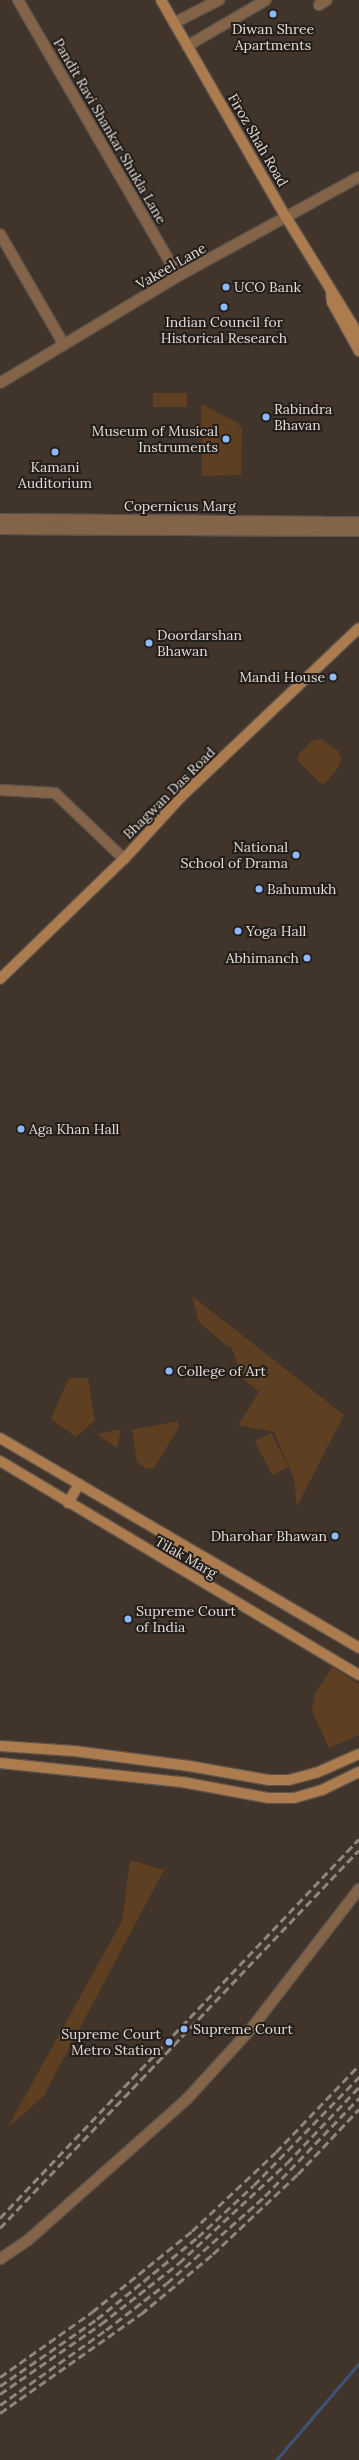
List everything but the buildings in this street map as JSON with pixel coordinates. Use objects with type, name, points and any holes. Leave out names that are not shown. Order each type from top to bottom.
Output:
[{"type":"main road","name":"Firoz Shah Road","points":[[161,0],[286,217],[331,292],[339,299],[359,335]]},
{"type":"main road","name":"Firoz Shah Road","points":[[331,292],[332,302],[359,351]]},
{"type":"main road","name":"Bhagwan Das Road","points":[[0,979],[124,859],[181,797],[359,628]]},
{"type":"main road","name":"Tilak Marg","points":[[0,1438],[359,1648]]},
{"type":"main road","name":"Tilak Marg","points":[[0,1461],[68,1503],[359,1675]]},
{"type":"main road","points":[[68,1503],[79,1484]]},
{"type":"main road","points":[[0,1746],[74,1751],[189,1766],[268,1780],[289,1780],[318,1772],[359,1754]]},
{"type":"main road","points":[[0,1763],[182,1782],[268,1798],[294,1798],[322,1790],[359,1772]]},
{"type":"main road","points":[[318,1772],[322,1790]]},
{"type":"main road","points":[[347,1778],[359,1776]]},
{"type":"street","name":"Pandit Ravi Shankar Shukla Lane","points":[[18,0],[178,276]]},
{"type":"street","points":[[174,23],[219,0]]},
{"type":"street","points":[[188,46],[266,0]]},
{"type":"street","name":"Vakeel Lane","points":[[0,383],[178,276],[359,177]]},
{"type":"street","points":[[0,234],[64,345]]},
{"type":"street","points":[[0,519],[2,529]]},
{"type":"street","name":"Copernicus Marg","points":[[0,519],[359,522]]},
{"type":"street","name":"Copernicus Marg","points":[[2,529],[359,531]]},
{"type":"street","points":[[0,790],[55,793],[124,859]]},
{"type":"street","points":[[0,2259],[27,2241],[187,2099],[250,2030],[359,1889]]},
{"type":"shaded area","points":[[153,393],[187,393],[187,407],[153,407]]},
{"type":"shaded area","points":[[201,404],[238,423],[242,429],[241,475],[202,476]]},
{"type":"shaded area","points":[[321,739],[338,751],[341,759],[339,766],[325,784],[320,783],[297,760],[299,754],[313,740]]},
{"type":"shaded area","points":[[192,1296],[344,1415],[297,1506],[294,1479],[274,1432],[238,1425],[259,1392],[244,1380],[231,1346],[227,1346],[199,1322]]},
{"type":"shaded area","points":[[69,1378],[88,1378],[95,1420],[76,1437],[51,1419]]},
{"type":"shaded area","points":[[178,1421],[179,1427],[154,1468],[146,1469],[137,1462],[132,1430]]},
{"type":"shaded area","points":[[121,1429],[117,1448],[97,1434]]},
{"type":"shaded area","points":[[271,1433],[288,1467],[272,1475],[255,1441]]},
{"type":"shaded area","points":[[332,1667],[359,1684],[359,1735],[329,1748],[312,1711],[315,1694]]},
{"type":"shaded area","points":[[130,1860],[164,1870],[43,2097],[8,2127],[122,1921]]},
{"type":"waterway","points":[[276,2460],[359,2363]]},
{"type":"railway","points":[[0,2218],[359,1839]]},
{"type":"railway","points":[[0,2228],[359,1850]]},
{"type":"railway","points":[[0,2377],[92,2312],[192,2231],[276,2152],[359,2065]]},
{"type":"railway","points":[[0,2386],[97,2319],[198,2237],[254,2185],[359,2077]]},
{"type":"railway","points":[[0,2394],[101,2324],[179,2263],[287,2163],[359,2087]]},
{"type":"railway","points":[[0,2405],[106,2330],[167,2283],[265,2196],[359,2098]]},
{"type":"railway","points":[[0,2413],[141,2314],[213,2254],[298,2174],[359,2109]]},
{"type":"place","name":"Diwan Shree Apartments","points":[[273,14]]},
{"type":"place","name":"UCO Bank","points":[[226,287]]},
{"type":"place","name":"Indian Council for Historical Research","points":[[224,307]]},
{"type":"place","name":"Rabindra Bhavan","points":[[266,417]]},
{"type":"place","name":"Museum of Musical Instruments","points":[[226,439]]},
{"type":"place","name":"Kamani Auditorium","points":[[55,452]]},
{"type":"place","name":"Doordarshan Bhawan","points":[[149,643]]},
{"type":"place","name":"Mandi House","points":[[333,677]]},
{"type":"place","name":"National School of Drama","points":[[296,855]]},
{"type":"place","name":"Bahumukh","points":[[259,889]]},
{"type":"place","name":"Yoga Hall","points":[[238,931]]},
{"type":"place","name":"Abhimanch","points":[[307,958]]},
{"type":"place","name":"Aga Khan Hall","points":[[21,1129]]},
{"type":"place","name":"College of Art","points":[[169,1371]]},
{"type":"place","name":"Dharohar Bhawan","points":[[335,1536]]},
{"type":"place","name":"Supreme Court of India","points":[[128,1619]]},
{"type":"place","name":"Supreme Court","points":[[184,2029]]},
{"type":"place","name":"Supreme Court Metro Station","points":[[169,2042]]}]
